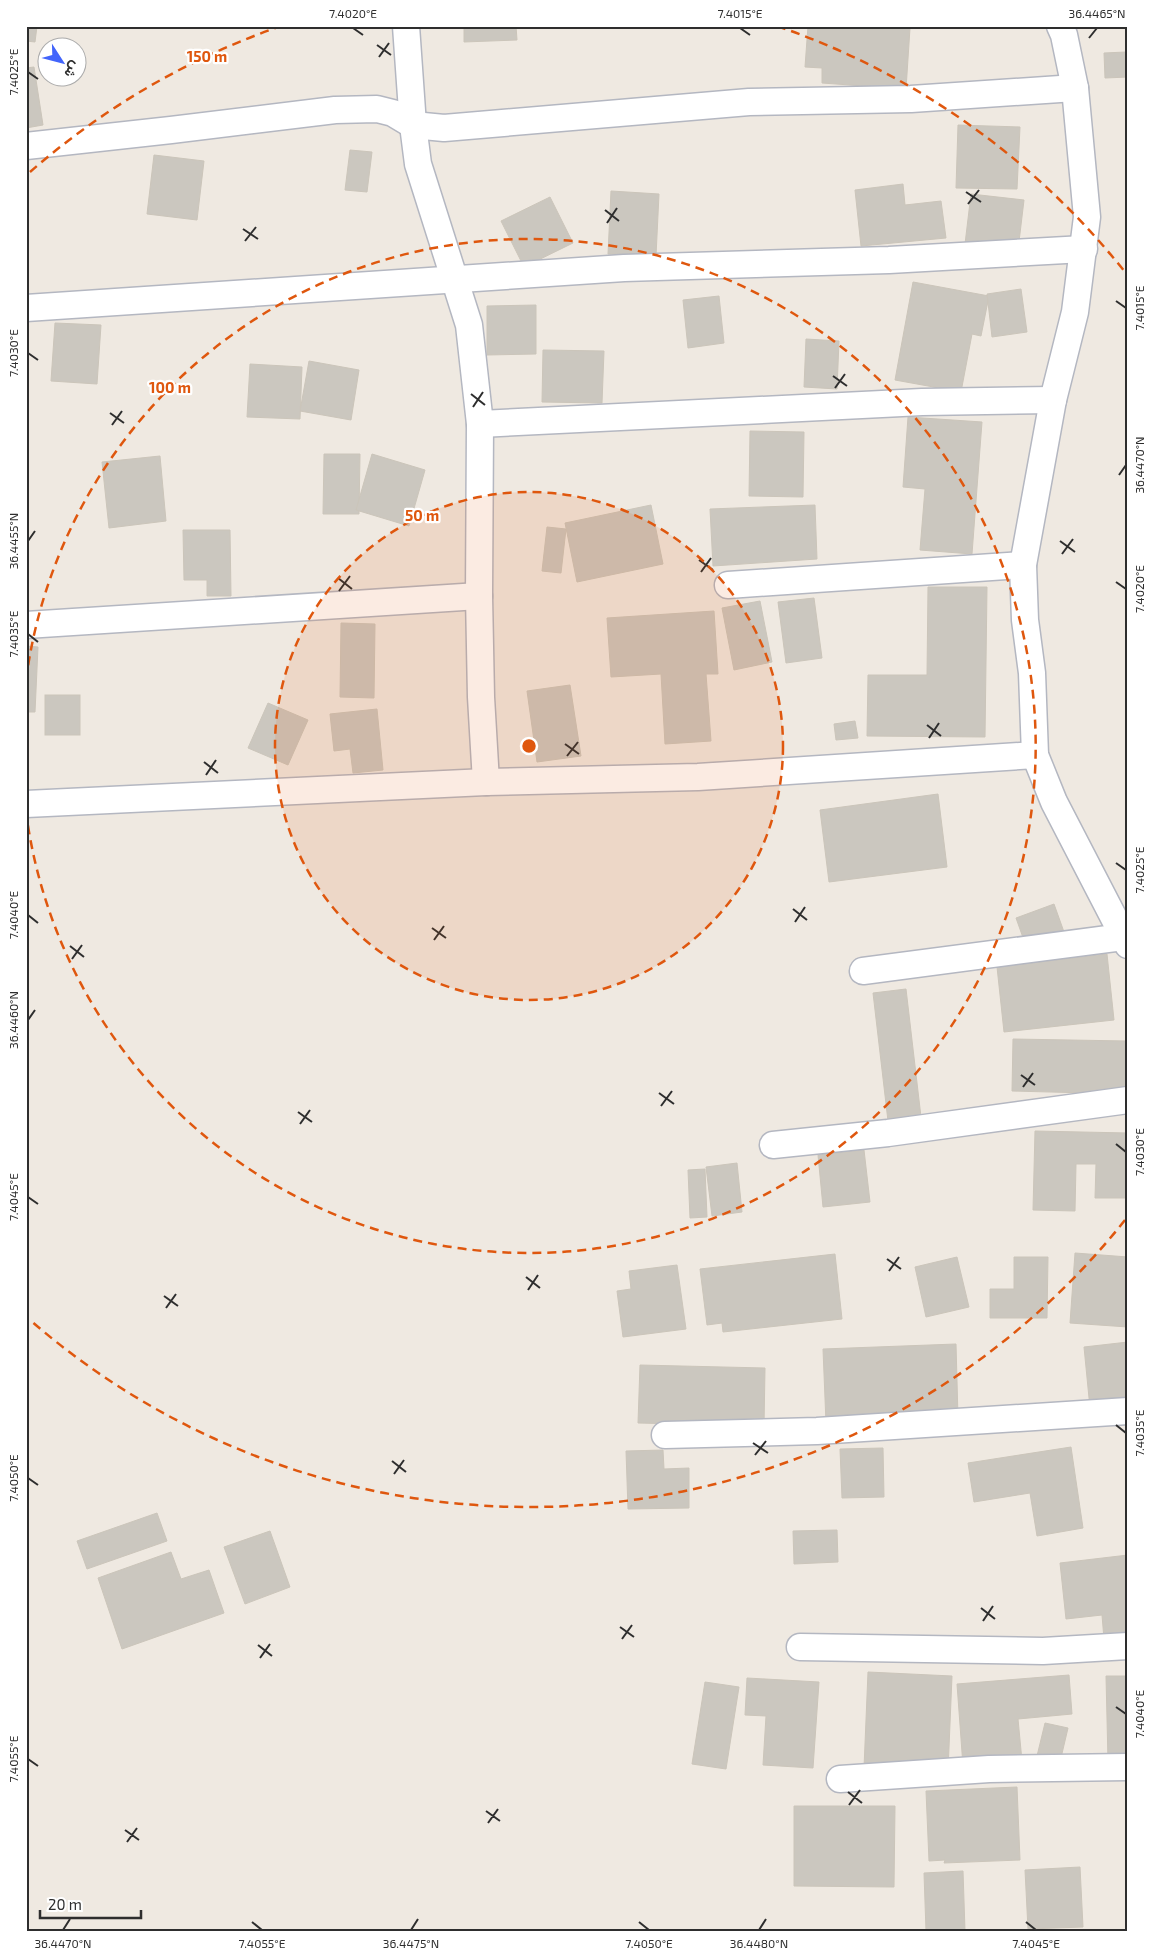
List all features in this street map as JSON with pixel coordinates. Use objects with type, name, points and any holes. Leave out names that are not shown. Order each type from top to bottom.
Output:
[{"type":"street","points":[[406,26],[413,125],[418,164],[456,278],[469,325],[480,424],[479,596],[481,697],[486,782]]},
{"type":"street","points":[[863,971],[1125,941],[1054,802],[1035,755],[1032,673],[1025,620],[1024,565],[1054,400],[1075,312],[1087,217],[1075,88],[1064,35],[1060,26]]},
{"type":"street","points":[[26,146],[335,110],[377,109],[394,113],[413,125],[444,128],[749,102],[911,99],[1075,88]]},
{"type":"street","points":[[26,308],[624,268],[889,260],[1084,249]]},
{"type":"street","points":[[480,424],[922,402],[1054,400]]},
{"type":"street","points":[[728,585],[1024,565]]},
{"type":"street","points":[[26,625],[479,596]]},
{"type":"street","points":[[26,804],[486,782],[698,777],[1035,755]]},
{"type":"street","points":[[774,1145],[888,1133],[1128,1100]]},
{"type":"street","points":[[665,1435],[817,1431],[1128,1411]]},
{"type":"street","points":[[800,1647],[1043,1652],[1128,1646]]},
{"type":"street","points":[[840,1779],[989,1769],[1128,1767]]},
{"type":"building","points":[[26,26],[37,26],[35,42],[26,41]]},
{"type":"building","points":[[464,26],[516,26],[517,40],[464,42]]},
{"type":"building","points":[[808,26],[910,28],[906,89],[822,83],[822,68],[805,67]]},
{"type":"building","points":[[1126,52],[1128,77],[1105,78],[1104,53]]},
{"type":"building","points":[[34,67],[43,125],[26,128],[26,68]]},
{"type":"building","points":[[958,125],[1020,127],[1017,189],[956,188]]},
{"type":"building","points":[[350,150],[372,152],[367,192],[345,190]]},
{"type":"building","points":[[154,155],[204,161],[197,220],[147,214]]},
{"type":"building","points":[[903,184],[905,205],[941,201],[946,238],[861,246],[855,190]]},
{"type":"building","points":[[611,191],[659,194],[656,256],[608,254]]},
{"type":"building","points":[[971,194],[1024,200],[1018,250],[965,244]]},
{"type":"building","points":[[550,197],[573,243],[524,267],[501,221]]},
{"type":"building","points":[[913,282],[989,296],[981,336],[972,334],[961,392],[895,380]]},
{"type":"building","points":[[1021,289],[1027,332],[992,337],[987,294]]},
{"type":"building","points":[[719,296],[724,343],[688,348],[683,300]]},
{"type":"building","points":[[536,305],[536,354],[487,355],[487,306]]},
{"type":"building","points":[[55,323],[101,325],[97,384],[51,381]]},
{"type":"building","points":[[806,339],[839,341],[837,389],[804,387]]},
{"type":"building","points":[[543,350],[604,351],[602,403],[542,402]]},
{"type":"building","points":[[309,361],[359,370],[351,420],[300,411]]},
{"type":"building","points":[[250,364],[302,367],[300,419],[247,417]]},
{"type":"building","points":[[908,417],[982,422],[972,554],[920,550],[925,489],[903,487]]},
{"type":"building","points":[[750,431],[804,432],[803,497],[749,496]]},
{"type":"building","points":[[324,454],[360,454],[359,514],[323,514]]},
{"type":"building","points":[[372,454],[425,470],[409,526],[356,510]]},
{"type":"building","points":[[160,456],[166,521],[109,528],[102,462]]},
{"type":"building","points":[[651,505],[663,564],[577,582],[565,523]]},
{"type":"building","points":[[815,505],[817,559],[713,566],[710,509]]},
{"type":"building","points":[[547,527],[566,529],[561,573],[542,571]]},
{"type":"building","points":[[183,530],[230,530],[231,596],[207,596],[207,580],[184,580]]},
{"type":"building","points":[[928,587],[987,587],[985,737],[867,736],[868,675],[927,675]]},
{"type":"building","points":[[814,598],[822,658],[786,663],[778,602]]},
{"type":"building","points":[[760,601],[772,662],[734,670],[722,608]]},
{"type":"building","points":[[714,611],[718,674],[706,674],[711,741],[665,744],[661,674],[611,677],[607,618]]},
{"type":"building","points":[[341,623],[375,624],[374,698],[340,697]]},
{"type":"building","points":[[26,646],[38,647],[35,712],[26,712]]},
{"type":"building","points":[[570,685],[581,756],[537,762],[527,691]]},
{"type":"building","points":[[45,695],[80,695],[80,735],[45,735]]},
{"type":"building","points":[[268,703],[308,720],[288,765],[248,748]]},
{"type":"building","points":[[377,709],[383,770],[353,773],[350,749],[334,751],[330,714]]},
{"type":"building","points":[[855,721],[858,738],[836,740],[834,724]]},
{"type":"building","points":[[938,794],[947,867],[829,882],[820,810]]},
{"type":"building","points":[[1054,904],[1064,932],[1026,946],[1016,918]]},
{"type":"building","points":[[1107,954],[1114,1020],[1004,1032],[997,967]]},
{"type":"building","points":[[906,989],[921,1117],[888,1121],[873,993]]},
{"type":"building","points":[[1013,1039],[1127,1041],[1126,1094],[1012,1091]]},
{"type":"building","points":[[1035,1131],[1128,1133],[1128,1198],[1095,1198],[1096,1164],[1076,1164],[1075,1211],[1033,1210]]},
{"type":"building","points":[[864,1150],[870,1202],[823,1207],[818,1155]]},
{"type":"building","points":[[737,1163],[742,1212],[712,1216],[706,1167]]},
{"type":"building","points":[[705,1169],[707,1217],[690,1218],[688,1170]]},
{"type":"building","points":[[1075,1253],[1128,1257],[1128,1327],[1070,1323]]},
{"type":"building","points":[[835,1254],[842,1319],[723,1332],[722,1323],[707,1325],[700,1269]]},
{"type":"building","points":[[957,1257],[969,1307],[926,1317],[915,1267]]},
{"type":"building","points":[[1014,1257],[1048,1257],[1047,1318],[990,1318],[990,1289],[1014,1289]]},
{"type":"building","points":[[677,1265],[686,1329],[623,1337],[617,1291],[631,1289],[629,1271]]},
{"type":"building","points":[[1128,1342],[1128,1405],[1090,1408],[1084,1347]]},
{"type":"building","points":[[956,1344],[958,1418],[826,1423],[823,1349]]},
{"type":"building","points":[[640,1365],[765,1368],[764,1426],[638,1423]]},
{"type":"building","points":[[1071,1447],[1083,1528],[1037,1536],[1030,1493],[974,1502],[968,1463]]},
{"type":"building","points":[[883,1448],[884,1497],[842,1498],[840,1449]]},
{"type":"building","points":[[663,1450],[664,1469],[689,1468],[689,1508],[628,1509],[626,1451]]},
{"type":"building","points":[[157,1513],[167,1541],[87,1569],[77,1541]]},
{"type":"building","points":[[837,1530],[838,1562],[794,1564],[793,1531]]},
{"type":"building","points":[[270,1531],[290,1587],[245,1604],[224,1547]]},
{"type":"building","points":[[171,1552],[181,1579],[209,1570],[224,1613],[122,1649],[98,1578]]},
{"type":"building","points":[[1128,1555],[1128,1637],[1104,1639],[1102,1615],[1066,1619],[1060,1563]]},
{"type":"building","points":[[868,1672],[952,1676],[948,1771],[864,1768]]},
{"type":"building","points":[[1069,1675],[1072,1714],[1018,1719],[1022,1761],[963,1766],[957,1684]]},
{"type":"building","points":[[1106,1676],[1128,1676],[1128,1761],[1108,1761]]},
{"type":"building","points":[[747,1678],[819,1682],[813,1768],[763,1765],[766,1716],[745,1715]]},
{"type":"building","points":[[705,1682],[739,1687],[726,1769],[692,1764]]},
{"type":"building","points":[[1045,1723],[1068,1728],[1060,1762],[1037,1756]]},
{"type":"building","points":[[1017,1787],[1020,1860],[944,1863],[945,1860],[929,1861],[926,1791]]},
{"type":"building","points":[[794,1806],[895,1806],[894,1887],[794,1886]]},
{"type":"building","points":[[1080,1867],[1083,1927],[1028,1929],[1025,1870]]},
{"type":"building","points":[[963,1871],[965,1931],[926,1931],[924,1873]]}]
